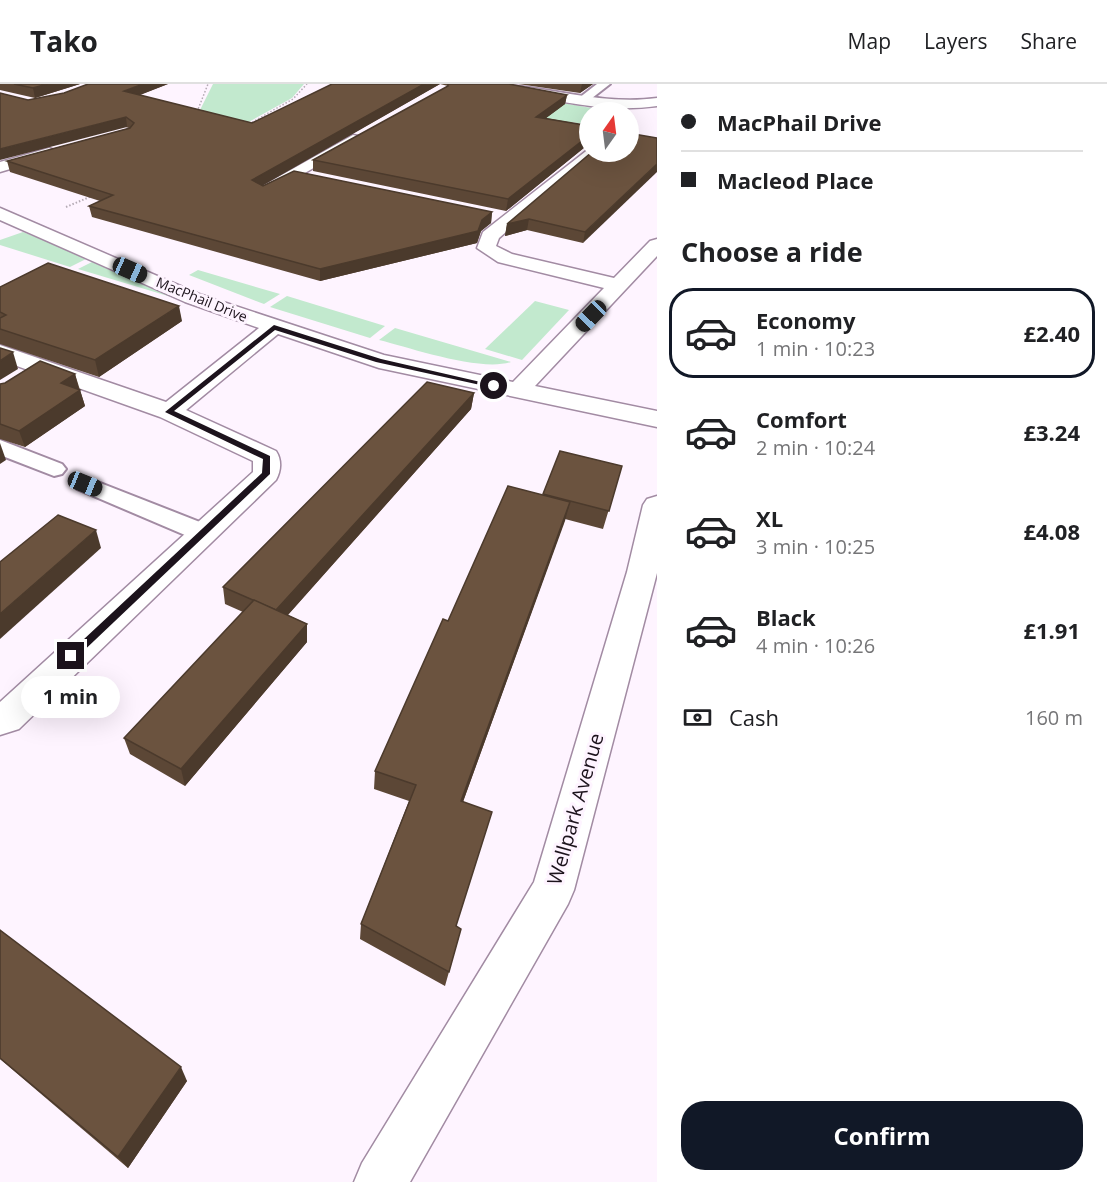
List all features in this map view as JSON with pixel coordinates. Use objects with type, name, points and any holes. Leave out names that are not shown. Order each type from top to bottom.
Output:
[{"type":"street","points":[[493,84],[583,100],[642,105],[657,102]]},
{"type":"street","points":[[263,190],[371,129]]},
{"type":"street","points":[[0,167],[44,153],[66,150]]},
{"type":"street","points":[[579,162],[490,236],[486,248],[494,253],[620,286]]},
{"type":"street","points":[[292,174],[315,178]]},
{"type":"street","name":"MacPhail Drive","points":[[0,213],[192,298],[379,361],[657,419]]},
{"type":"street","points":[[487,214],[510,219]]},
{"type":"street","points":[[518,391],[657,245]]},
{"type":"street","points":[[169,412],[274,327]]},
{"type":"street","points":[[0,352],[169,412],[267,458],[266,474],[201,532],[6,719],[0,720]]},
{"type":"street","points":[[17,383],[41,367]]},
{"type":"street","name":"Wellpark Avenue","points":[[381,1182],[553,890],[642,572],[657,505]]},
{"type":"lane","points":[[583,100],[604,84]]},
{"type":"lane","points":[[0,447],[54,469]]},
{"type":"lane","points":[[85,484],[201,532]]},
{"type":"path","points":[[197,113],[208,84]]},
{"type":"path","points":[[247,126],[293,99],[307,84]]},
{"type":"path","points":[[28,224],[94,195]]},
{"type":"green space","points":[[213,84],[304,84],[292,98],[245,124],[199,112]]},
{"type":"green space","points":[[471,87],[579,106],[579,123],[571,122],[561,130]]},
{"type":"green space","points":[[23,232],[88,258],[70,267],[0,245],[0,240]]},
{"type":"green space","points":[[92,262],[178,299],[78,269]]},
{"type":"green space","points":[[198,270],[280,294],[264,304],[189,275]]},
{"type":"green space","points":[[287,296],[385,326],[370,338],[270,307]]},
{"type":"green space","points":[[535,301],[569,310],[522,360],[485,349]]},
{"type":"green space","points":[[395,328],[511,362],[482,364],[464,362],[379,340]]},
{"type":"building","points":[[14,84],[47,84],[33,88]]},
{"type":"building","points":[[88,84],[143,84],[124,91],[252,123],[332,84],[424,84],[252,180],[263,186],[294,171],[492,212],[482,220],[478,231],[320,269],[89,206],[113,195],[7,161],[130,128],[134,123],[126,117],[0,149],[0,93],[28,100],[64,93]]},
{"type":"building","points":[[448,84],[509,84],[567,95],[536,117],[579,124],[579,143],[508,199],[313,160]]},
{"type":"building","points":[[639,135],[657,138],[657,164],[585,232],[529,219],[507,224],[580,162],[639,162]]},
{"type":"building","points":[[48,263],[179,306],[95,360],[0,329],[0,318],[6,315],[0,312],[0,287]]},
{"type":"building","points":[[0,348],[13,352],[0,361]]},
{"type":"building","points":[[40,361],[75,374],[61,383],[80,390],[19,431],[0,424],[0,384]]},
{"type":"building","points":[[427,382],[474,393],[276,610],[223,587]]},
{"type":"building","points":[[560,451],[622,466],[609,511],[543,494]]},
{"type":"building","points":[[508,486],[570,502],[461,801],[492,812],[456,926],[461,929],[449,972],[361,924],[416,785],[375,771],[443,619],[448,621]]},
{"type":"building","points":[[58,515],[96,530],[0,614],[0,562]]},
{"type":"building","points":[[254,600],[307,624],[181,769],[124,738]]},
{"type":"building","points":[[0,930],[181,1067],[118,1157],[0,1058]]},
{"type":"route","points":[[71,656],[201,532],[266,474],[267,458],[169,412],[274,327],[379,361],[494,386]]}]
